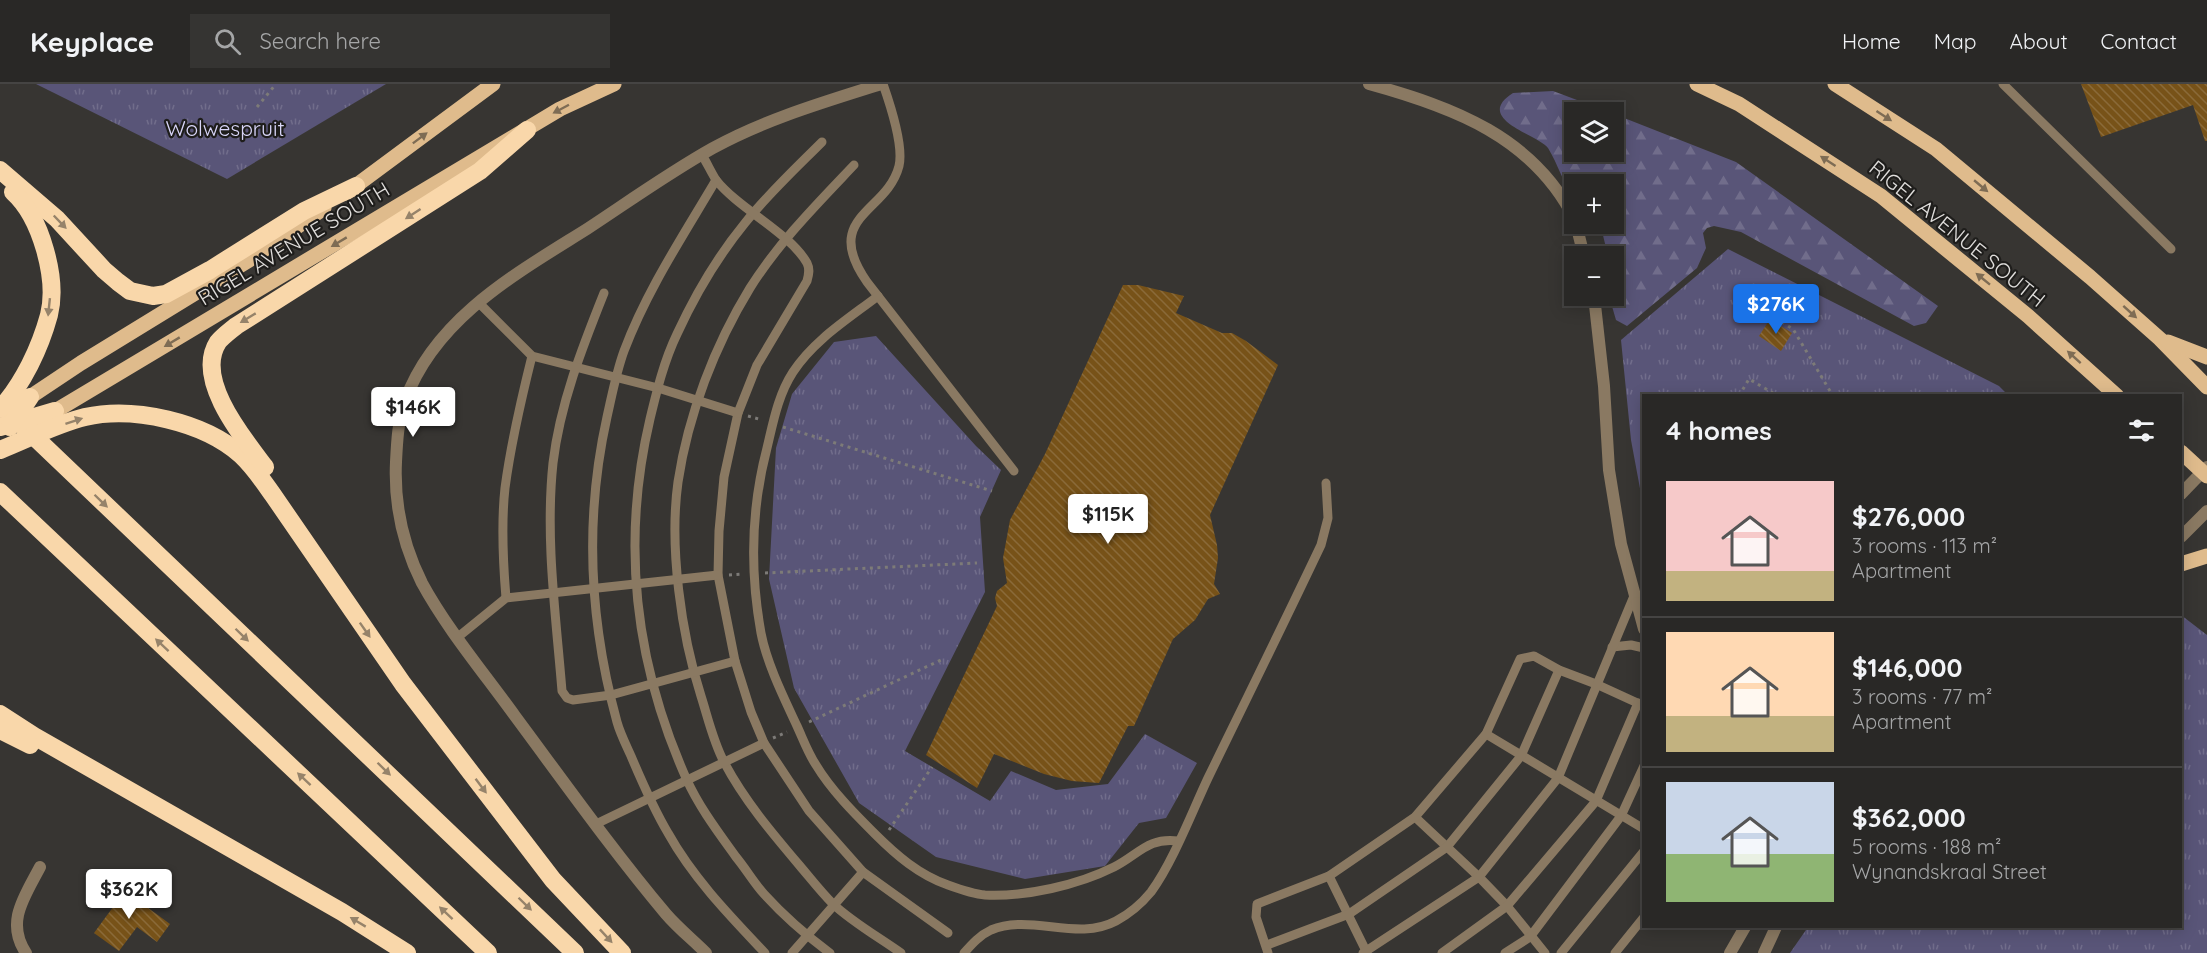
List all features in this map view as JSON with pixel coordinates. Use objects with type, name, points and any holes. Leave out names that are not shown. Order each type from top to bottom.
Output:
[{"type":"highway","points":[[344,601],[273,477],[233,420],[216,391],[211,372],[215,350],[219,340],[236,326],[480,171],[527,130]]},
{"type":"highway","points":[[0,170],[57,219],[118,282],[130,291],[153,296],[166,294],[210,270],[304,212],[356,186]]},
{"type":"highway","points":[[0,181],[19,198],[34,220],[45,247],[51,278],[49,314],[28,368],[23,394],[4,423],[0,441]]},
{"type":"highway","points":[[23,394],[0,406],[575,953]]},
{"type":"highway","points":[[4,423],[55,411]]},
{"type":"highway","points":[[0,449],[76,420],[131,413],[184,425],[219,440],[241,455],[273,495],[402,684],[553,880],[622,953]]},
{"type":"highway","points":[[0,492],[488,953]]},
{"type":"highway","points":[[0,714],[34,736],[342,912],[407,953]]},
{"type":"highway","points":[[0,730],[192,827]]},
{"type":"main road","name":"RIGEL AVENUE SOUTH","points":[[23,394],[81,363],[249,260],[356,186],[493,84]]},
{"type":"main road","name":"RIGEL AVENUE SOUTH","points":[[0,449],[55,411],[560,109],[614,84]]},
{"type":"main road","name":"RIGEL AVENUE SOUTH","points":[[1696,84],[1739,104],[1881,195],[2028,316],[2115,394]]},
{"type":"main road","points":[[1834,84],[1936,149],[2090,276],[2160,339],[2207,387]]},
{"type":"main road","points":[[2160,339],[2207,357]]},
{"type":"main road","points":[[2182,453],[2206,472]]},
{"type":"main road","points":[[2182,564],[2207,556]]},
{"type":"street","points":[[706,953],[668,915],[596,824],[458,638],[423,583],[407,547],[399,516],[396,475],[397,446],[404,404],[415,376],[442,338],[462,316],[478,302],[579,234],[702,155],[788,113],[882,84]]},
{"type":"street","points":[[1369,84],[1429,101],[1456,112],[1509,143],[1545,174],[1564,204]]},
{"type":"street","points":[[1595,306],[1604,386],[1609,470],[1621,544],[1642,620]]},
{"type":"street","points":[[2182,493],[2206,472]]},
{"type":"street","points":[[2182,536],[2207,511]]},
{"type":"street","points":[[26,953],[17,935],[17,921],[23,901],[40,867]]},
{"type":"street","points":[[1730,953],[1744,928]]},
{"type":"street","points":[[1764,953],[1776,928]]},
{"type":"lane","points":[[882,84],[893,113],[900,157],[898,168],[883,193],[857,219],[851,243],[859,271],[1014,471]]},
{"type":"lane","points":[[2003,84],[2171,249]]},
{"type":"lane","points":[[822,142],[752,214],[719,259],[676,335],[663,367],[642,452],[637,489],[635,585],[652,683],[686,779],[703,810],[764,894],[807,936],[830,953]]},
{"type":"lane","points":[[702,155],[716,180],[752,214],[785,239],[806,261],[810,273],[757,365],[738,413],[724,477],[718,575],[735,661],[751,712],[764,743],[809,812],[863,872],[948,933]]},
{"type":"lane","points":[[854,165],[785,239],[750,289],[721,342],[698,401],[678,481],[675,521],[682,612],[693,672],[724,761],[765,826],[834,905],[901,953]]},
{"type":"lane","points":[[716,180],[649,293],[616,377],[594,486],[591,531],[593,588],[597,625],[618,724],[649,798],[669,836],[699,879],[765,953]]},
{"type":"lane","points":[[604,293],[576,366],[554,461],[550,506],[554,593],[564,695],[573,700],[611,694],[735,661]]},
{"type":"lane","points":[[878,296],[822,339],[793,372],[783,392],[773,424],[756,502],[753,552],[761,634],[780,691],[816,765],[855,815],[921,874],[948,886],[983,895],[1066,885],[1098,875],[1126,861],[1145,847],[1164,839],[1178,841]]},
{"type":"lane","points":[[478,302],[532,356],[658,388],[738,413]]},
{"type":"lane","points":[[506,598],[503,566],[505,489],[515,425],[532,356]]},
{"type":"lane","points":[[964,953],[990,930],[1005,925],[1094,929],[1115,922],[1132,911],[1150,892],[1178,841],[1321,545],[1328,518],[1326,483]]},
{"type":"lane","points":[[458,638],[506,598],[718,575]]},
{"type":"lane","points":[[1329,876],[1349,914],[1365,953],[1479,877],[1558,777],[1612,647],[1638,602]]},
{"type":"lane","points":[[1612,647],[1631,645],[1642,648]]},
{"type":"lane","points":[[1442,953],[1507,906],[1596,801],[1641,705],[1559,670],[1534,656],[1521,659],[1486,734],[1415,817],[1329,876],[1257,904],[1256,918],[1268,949],[1349,914],[1447,847],[1521,756],[1559,670]]},
{"type":"lane","points":[[1486,734],[1642,828]]},
{"type":"lane","points":[[596,824],[764,743]]},
{"type":"lane","points":[[1505,953],[1530,937],[1621,816],[1642,770]]},
{"type":"lane","points":[[1415,817],[1507,906],[1545,953]]},
{"type":"lane","points":[[1561,953],[1642,853]]},
{"type":"lane","points":[[792,953],[863,872]]},
{"type":"lane","points":[[1615,953],[1642,919]]},
{"type":"path","points":[[256,107],[276,84]]},
{"type":"path","points":[[1769,314],[1793,329],[1832,394]]},
{"type":"path","points":[[1740,394],[1749,379],[1773,393]]},
{"type":"path","points":[[738,413],[992,491]]},
{"type":"path","points":[[718,575],[977,563]]},
{"type":"path","points":[[764,743],[943,659]]},
{"type":"path","points":[[881,840],[932,767]]},
{"type":"green space","name":"Wolwespruit","points":[[36,84],[386,84],[227,179]]},
{"type":"green space","points":[[1553,91],[1582,102],[1564,102],[1564,162],[1624,162],[1624,118],[1736,162],[1938,306],[1926,323],[1914,326],[1741,232],[1714,226],[1707,228],[1703,233],[1706,248],[1697,268],[1627,326],[1616,320],[1612,306],[1624,306],[1624,246],[1606,246],[1603,234],[1624,234],[1624,174],[1564,174],[1564,181],[1548,148],[1504,118],[1500,111],[1502,102],[1513,93]]},
{"type":"green space","points":[[1728,249],[1999,386],[2007,394],[1642,394],[1642,499],[1631,440],[1621,340]]},
{"type":"green space","points":[[876,336],[976,446],[1001,470],[980,517],[985,592],[905,751],[990,801],[1011,771],[1056,790],[1108,784],[1145,734],[1197,763],[1166,818],[1139,823],[1105,866],[1025,879],[936,857],[859,803],[794,688],[769,579],[776,448],[792,394],[834,342]]},
{"type":"green space","points":[[2182,616],[2207,635],[2207,953],[1790,953],[1807,928],[2182,928]]},
{"type":"building","points":[[2081,84],[2207,84],[2207,141],[2205,141],[2193,105],[2101,137]]},
{"type":"building","points":[[1123,285],[1138,285],[1184,296],[1176,313],[1222,333],[1232,333],[1278,365],[1210,515],[1218,558],[1214,584],[1220,594],[1208,599],[1195,620],[1173,639],[1134,726],[1128,726],[1099,783],[1072,781],[1044,774],[994,754],[977,788],[926,755],[997,606],[995,598],[997,591],[1007,583],[1003,558],[1010,520],[1045,454]]},
{"type":"building","points":[[1770,319],[1792,333],[1781,351],[1759,336]]},
{"type":"building","points":[[117,885],[170,924],[157,942],[137,927],[119,951],[94,933],[116,903],[108,897]]}]
